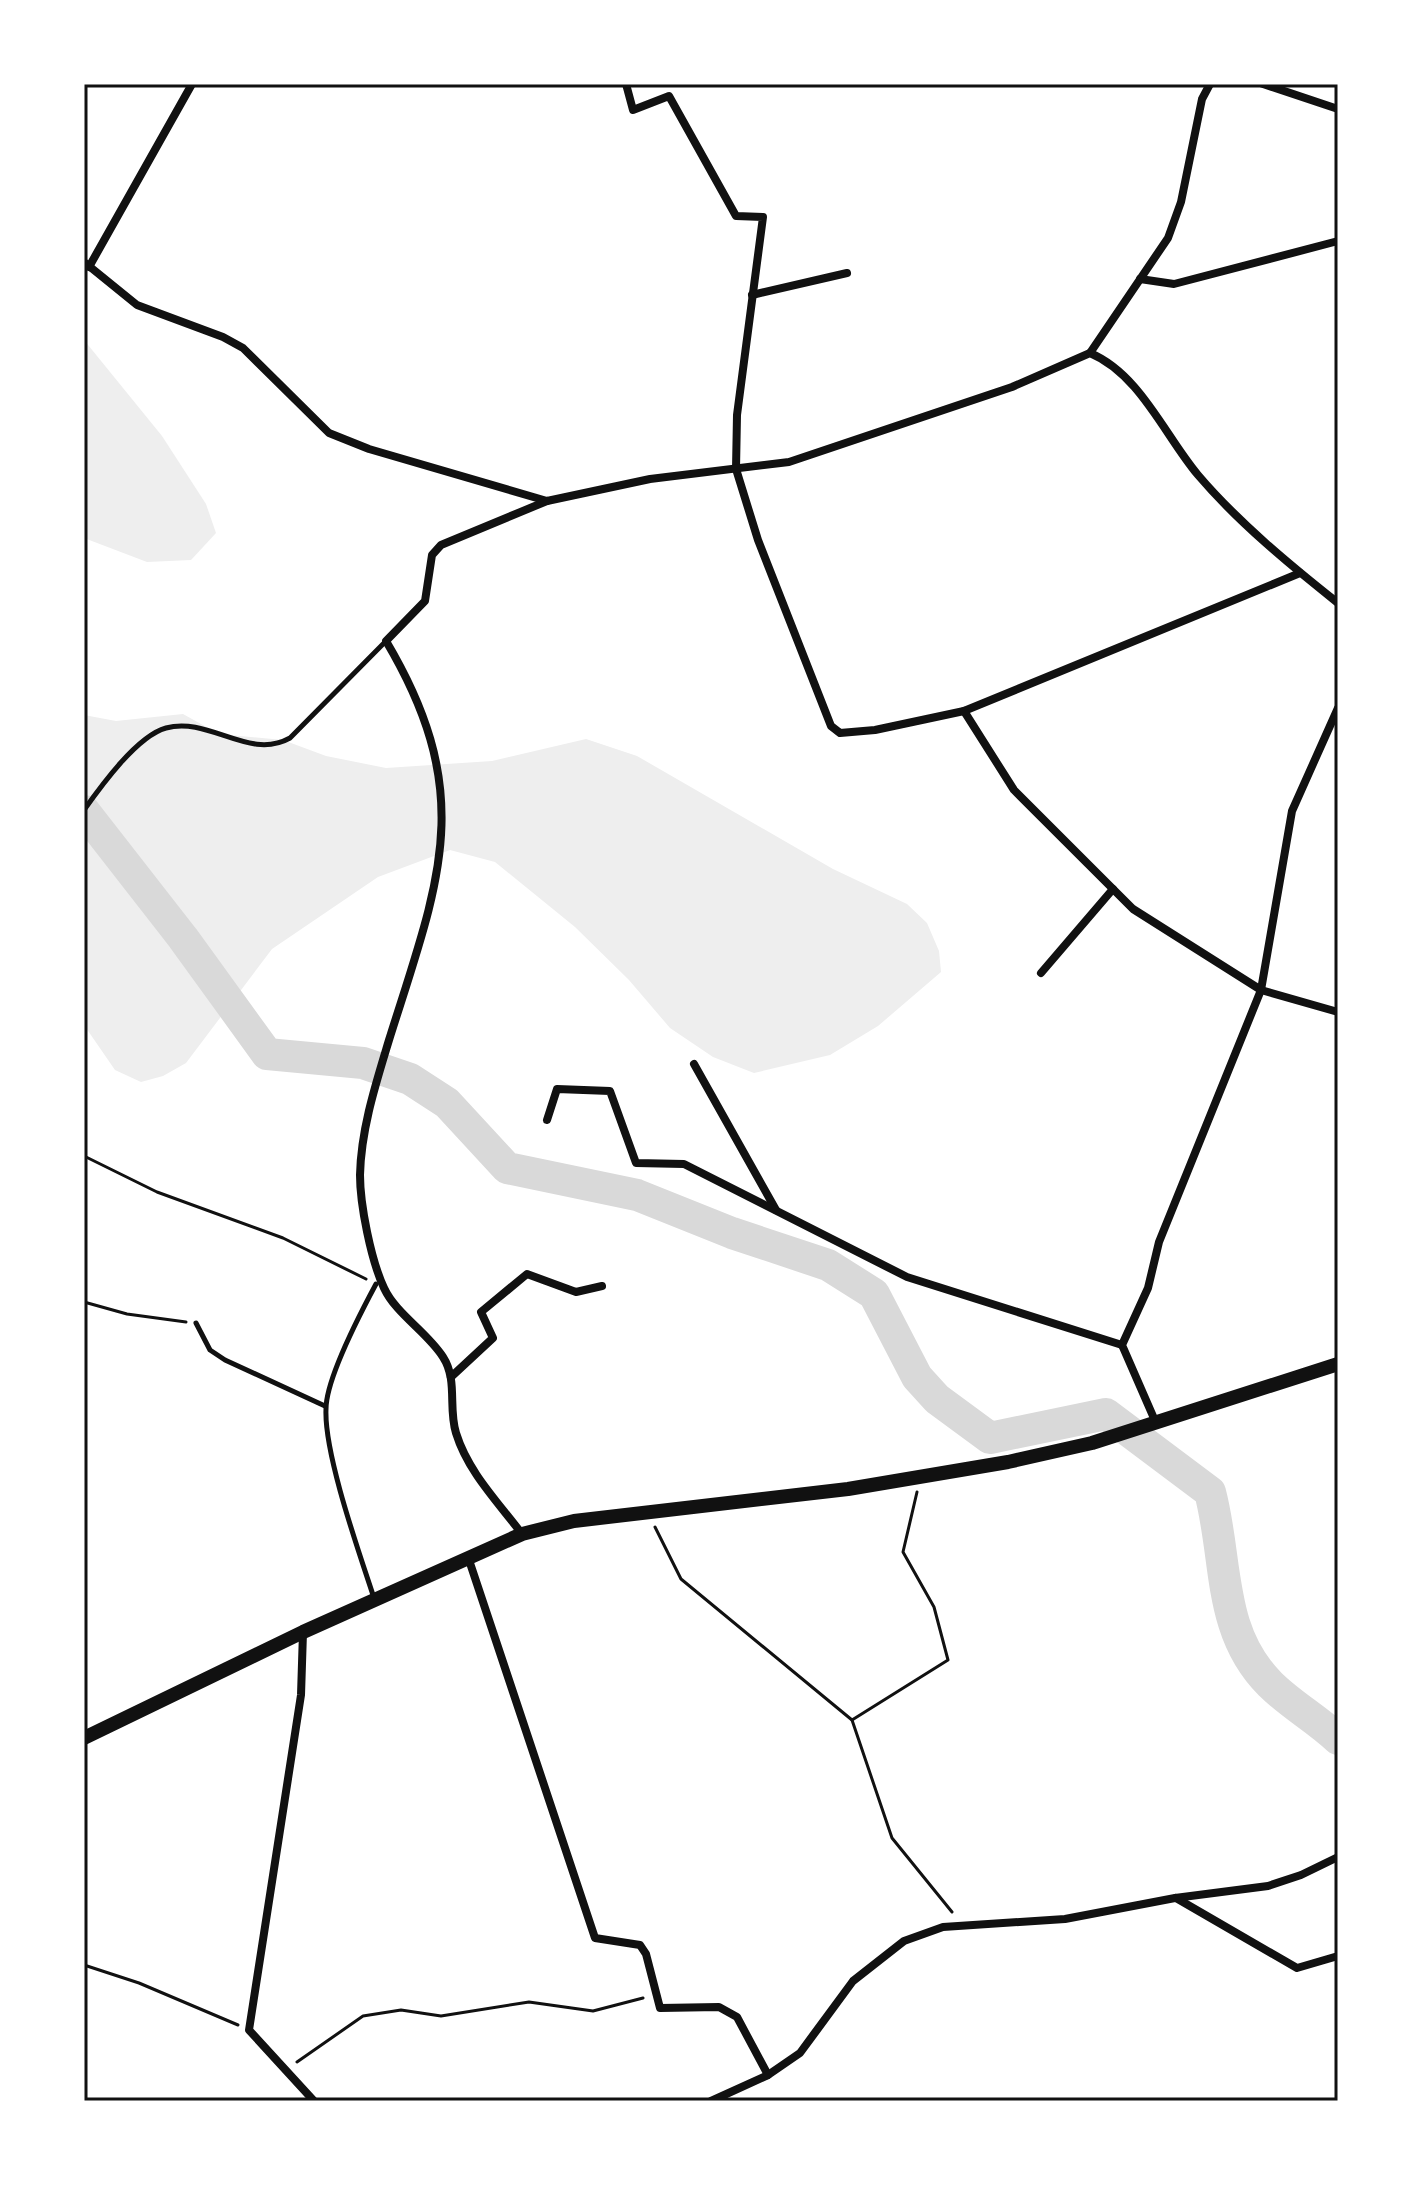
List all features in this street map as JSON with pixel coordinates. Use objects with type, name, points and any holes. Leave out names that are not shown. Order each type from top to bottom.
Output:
[{"type":"main road","points":[[84,1738],[303,1632],[522,1534],[574,1521],[848,1489],[1092,1443],[1338,1364]]},
{"type":"street","points":[[192,84],[86,264],[137,305],[223,337],[243,348],[329,433],[369,449],[547,501]]},
{"type":"street","points":[[626,84],[633,110],[669,96],[736,216],[763,217],[737,415],[736,469],[758,540],[831,726],[840,733],[875,730],[964,711],[1300,573]]},
{"type":"street","points":[[522,1534],[468,1464],[455,1430],[451,1377],[443,1358],[384,1289],[371,1241],[360,1173],[374,1081],[431,905],[443,828],[442,794],[434,746],[420,704],[386,641],[425,601],[432,555],[441,545],[547,501],[650,479],[804,457],[1012,387],[1090,353],[1168,238],[1181,202],[1202,99],[1210,84]]},
{"type":"street","points":[[1263,84],[1338,109]]},
{"type":"street","points":[[1140,279],[1174,284],[1338,241]]},
{"type":"street","points":[[752,295],[847,273]]},
{"type":"street","points":[[1090,353],[1122,372],[1199,476],[1300,573],[1338,603]]},
{"type":"street","points":[[1156,1423],[1122,1345],[1148,1288],[1159,1242],[1261,990],[1292,811],[1338,708]]},
{"type":"street","points":[[964,711],[1014,790],[1133,909],[1261,990],[1338,1012]]},
{"type":"street","points":[[1041,973],[1113,889]]},
{"type":"street","points":[[694,1064],[776,1210]]},
{"type":"street","points":[[547,1120],[557,1089],[610,1091],[636,1163],[684,1164],[907,1277],[1122,1345]]},
{"type":"street","points":[[451,1377],[493,1338],[481,1312],[527,1274],[576,1292],[602,1286]]},
{"type":"street","points":[[468,1556],[595,1938],[640,1945],[646,1954],[660,2008],[719,2007],[737,2017],[768,2075]]},
{"type":"street","points":[[303,1632],[301,1695],[249,2030],[314,2101]]},
{"type":"street","points":[[711,2101],[768,2075],[800,2053],[853,1981],[904,1941],[943,1927],[1065,1919],[1175,1898],[1268,1886],[1301,1875],[1338,1857]]},
{"type":"street","points":[[1175,1898],[1297,1968],[1338,1956]]},
{"type":"street","points":[[732,2091],[736,2101]]},
{"type":"lane","points":[[84,810],[116,765],[164,728],[195,727],[262,747],[276,746],[290,738],[386,641]]},
{"type":"lane","points":[[375,1599],[341,1486],[325,1406],[349,1338],[376,1284]]},
{"type":"lane","points":[[196,1323],[210,1350],[225,1360],[325,1406]]},
{"type":"path","points":[[84,1156],[157,1192],[283,1238],[376,1284]]},
{"type":"path","points":[[84,1302],[127,1314],[196,1323]]},
{"type":"path","points":[[852,1720],[948,1660],[934,1607],[903,1552],[920,1477]]},
{"type":"path","points":[[647,1512],[681,1579],[852,1720],[892,1838],[963,1926]]},
{"type":"path","points":[[84,1965],[139,1983],[249,2030]]},
{"type":"path","points":[[284,2070],[363,2016],[401,2010],[441,2016],[529,2002],[593,2011],[657,1995]]},
{"type":"shaded area","points":[[84,340],[162,436],[206,504],[216,533],[191,560],[147,562],[84,538]]},
{"type":"shaded area","points":[[183,714],[219,734],[283,740],[326,756],[386,768],[492,761],[586,739],[637,756],[833,869],[907,904],[927,923],[939,951],[941,972],[878,1026],[830,1055],[754,1073],[713,1057],[670,1028],[629,980],[575,927],[495,862],[450,850],[378,877],[272,949],[186,1063],[163,1076],[141,1082],[115,1070],[84,1025],[84,715],[116,721]]},
{"type":"waterway","points":[[84,811],[183,938],[267,1054],[363,1063],[410,1079],[447,1103],[507,1168],[637,1195],[732,1233],[828,1265],[874,1294],[917,1377],[937,1399],[990,1438],[1106,1414],[1210,1492],[1227,1594],[1241,1641],[1270,1684],[1338,1739]]}]
